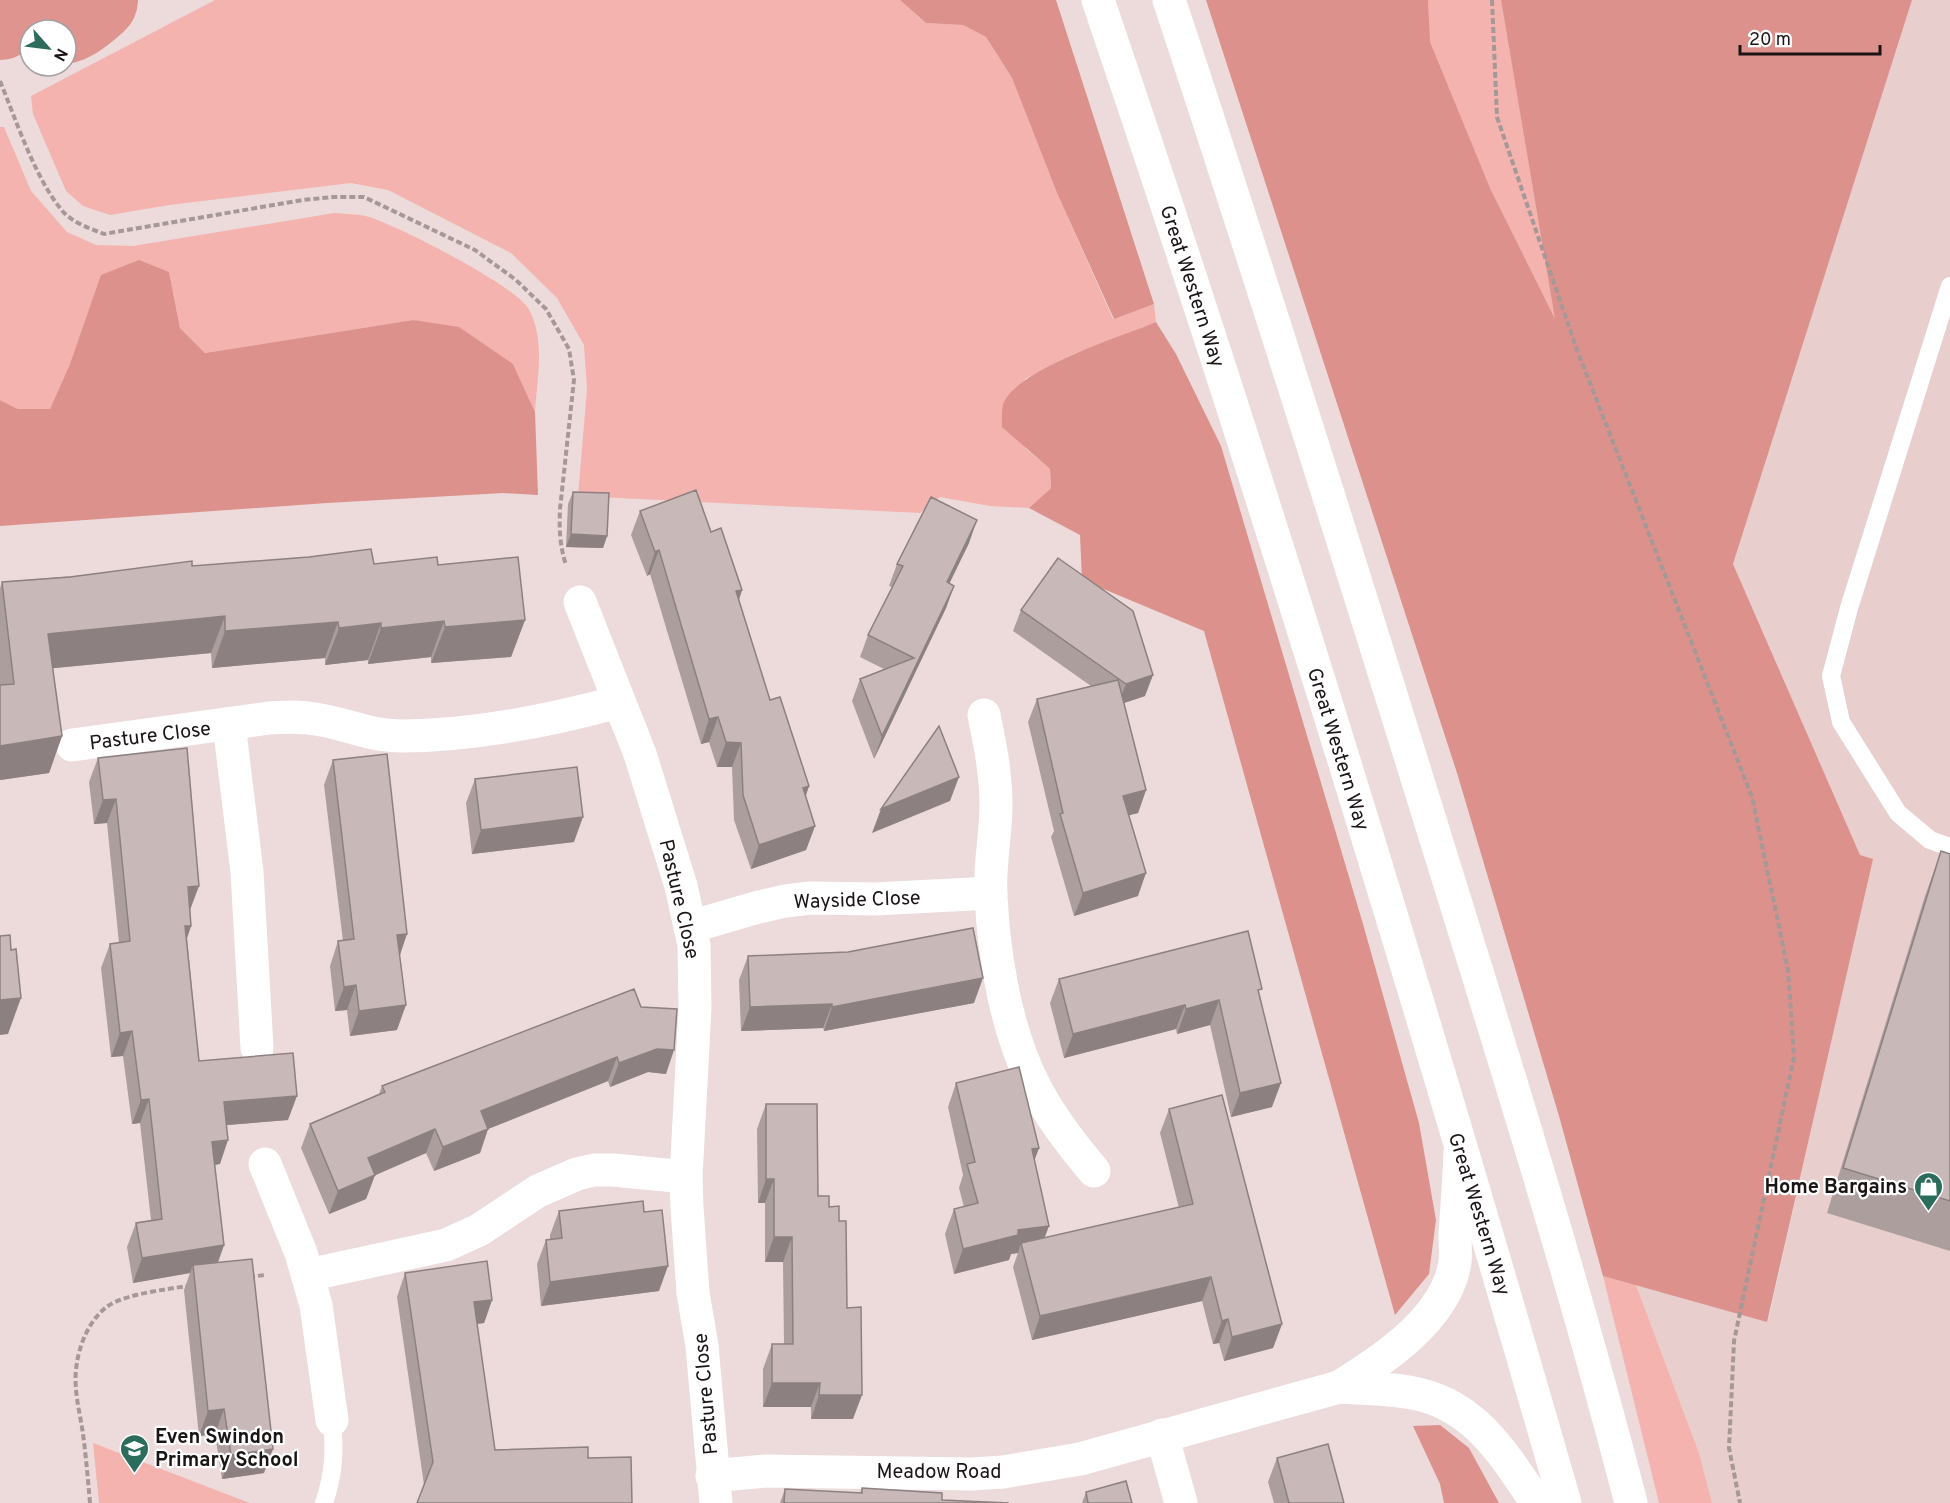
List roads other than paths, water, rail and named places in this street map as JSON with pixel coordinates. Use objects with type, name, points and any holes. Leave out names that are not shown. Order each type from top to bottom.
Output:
[{"type":"street","name":"Great Western Way","points":[[1098,0],[1244,441],[1346,769],[1565,1503]]},
{"type":"street","points":[[1169,0],[1350,564],[1526,1129],[1611,1425],[1631,1503]]},
{"type":"street","name":"Pasture Close","points":[[580,602],[618,702],[630,727],[657,805],[681,886],[694,945],[695,1008],[686,1177],[693,1293],[702,1346],[714,1489]]},
{"type":"street","name":"Pasture Close","points":[[72,745],[294,717],[316,719],[379,735],[440,734],[492,729],[618,702]]},
{"type":"street","points":[[984,715],[991,751],[996,806],[991,893],[997,958],[1006,1004],[1033,1084],[1055,1121],[1094,1171]]},
{"type":"street","name":"Pasture Close","points":[[229,724],[247,872],[257,1048]]},
{"type":"street","name":"Wayside Close","points":[[690,927],[793,900],[875,899],[991,893]]},
{"type":"street","name":"Meadow Road","points":[[714,1489],[766,1471],[972,1474],[1003,1472],[1080,1459],[1339,1387],[1374,1365],[1407,1339],[1424,1321],[1446,1291],[1455,1262],[1460,1150]]},
{"type":"street","points":[[265,1164],[308,1275],[316,1305],[332,1420]]},
{"type":"street","points":[[308,1275],[446,1245],[479,1230],[538,1191],[576,1174],[594,1170],[614,1170],[686,1177]]},
{"type":"street","name":"Meadow Road","points":[[1339,1387],[1421,1394],[1466,1415],[1485,1431],[1537,1503]]},
{"type":"street","points":[[1162,1435],[1181,1503]]},
{"type":"lane","points":[[1950,286],[1849,608],[1831,676],[1840,722],[1898,813],[1930,840],[1950,847]]},
{"type":"lane","points":[[324,1503],[334,1470],[335,1448],[332,1420]]},
{"type":"waterway","points":[[0,18],[33,11],[42,14],[50,21],[62,22],[75,17],[96,0]]},
{"type":"place","name":"Home Bargains","points":[[1928,1212]]},
{"type":"place","name":"Even Swindon Primary School","points":[[134,1474]]}]
